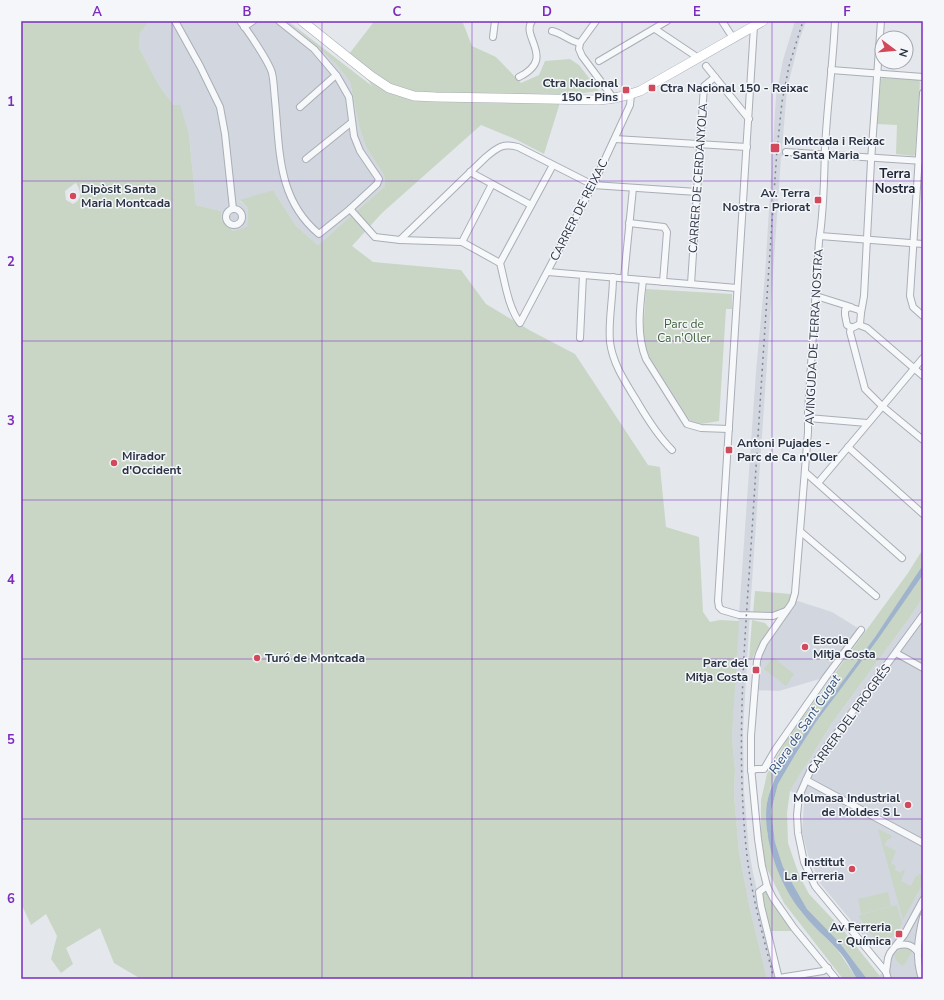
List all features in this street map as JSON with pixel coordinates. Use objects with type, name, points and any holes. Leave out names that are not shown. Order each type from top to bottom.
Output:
[{"type":"main road","points":[[302,21],[382,84],[406,94],[436,97],[598,100],[631,94],[668,76],[763,21]]},
{"type":"street","points":[[175,21],[220,106],[225,134],[233,209]]},
{"type":"street","points":[[240,21],[272,73],[278,144],[283,173],[293,203],[308,225],[319,234],[378,184],[379,179],[360,151],[354,136],[349,97],[336,76],[314,49],[279,21]]},
{"type":"street","points":[[244,27],[253,21]]},
{"type":"street","points":[[493,37],[495,21]]},
{"type":"street","points":[[519,77],[532,69],[536,60],[537,53],[535,43],[529,26],[532,21]]},
{"type":"street","points":[[596,21],[580,43],[579,49],[582,56],[614,98]]},
{"type":"street","points":[[599,61],[667,21]]},
{"type":"street","points":[[722,21],[733,38]]},
{"type":"street","name":"AVINGUDA DE TERRA NOSTRA","points":[[835,21],[801,532],[795,596],[788,610],[773,629],[757,657],[751,736],[751,771],[761,861],[767,886],[794,928],[836,979]]},
{"type":"street","points":[[859,325],[864,296],[871,158],[881,21]]},
{"type":"street","points":[[754,26],[749,118],[752,130],[751,139],[747,147],[718,592],[719,607],[722,610],[731,613],[767,616],[779,614],[788,610]]},
{"type":"street","points":[[655,29],[694,55]]},
{"type":"street","points":[[552,31],[557,32],[572,42],[580,43]]},
{"type":"street","points":[[706,66],[749,118]]},
{"type":"street","points":[[831,70],[923,77]]},
{"type":"street","points":[[300,107],[336,76]]},
{"type":"street","name":"CARRER DE CERDANYOLA","points":[[691,284],[704,86],[715,77]]},
{"type":"street","points":[[923,93],[920,161],[910,296],[913,307],[923,316]]},
{"type":"street","name":"CARRER DE REIXAC","points":[[500,263],[512,308],[520,323],[593,185],[630,105],[631,94]]},
{"type":"street","points":[[306,159],[352,122]]},
{"type":"street","points":[[615,139],[747,147]]},
{"type":"street","points":[[400,240],[470,172],[495,150],[502,146],[509,145],[518,147],[593,185],[697,192]]},
{"type":"street","points":[[786,152],[920,161]]},
{"type":"street","points":[[350,209],[375,237],[400,240],[462,242],[500,263],[553,166]]},
{"type":"street","points":[[470,172],[531,205]]},
{"type":"street","points":[[462,242],[492,184]]},
{"type":"street","points":[[624,278],[633,188]]},
{"type":"street","points":[[629,223],[664,227],[667,232],[663,282]]},
{"type":"street","points":[[820,236],[923,244]]},
{"type":"street","points":[[548,272],[737,288]]},
{"type":"street","points":[[580,338],[583,275]]},
{"type":"street","points":[[613,278],[610,334],[612,353],[615,363],[656,432],[672,450]]},
{"type":"street","points":[[642,280],[639,334],[641,349],[646,359],[687,424],[701,428],[729,429]]},
{"type":"street","points":[[816,296],[859,310],[861,313]]},
{"type":"street","points":[[837,303],[842,307],[845,313],[847,325],[851,327]]},
{"type":"street","points":[[845,313],[846,309],[851,307]]},
{"type":"street","points":[[851,327],[859,325],[867,328],[923,376]]},
{"type":"street","points":[[851,327],[850,332],[865,389],[882,406],[923,440]]},
{"type":"street","points":[[818,483],[923,358]]},
{"type":"street","points":[[808,418],[867,423]]},
{"type":"street","points":[[848,447],[923,514]]},
{"type":"street","points":[[805,472],[902,558]]},
{"type":"street","points":[[801,532],[876,596]]},
{"type":"street","name":"CARRER DEL PROGRÉS","points":[[886,972],[815,886],[804,862],[798,833],[797,815],[799,796],[812,767],[923,615]]},
{"type":"street","points":[[767,616],[770,619],[773,629]]},
{"type":"street","points":[[751,771],[764,768],[826,677],[861,630]]},
{"type":"street","points":[[896,653],[923,668]]},
{"type":"street","points":[[806,780],[923,843]]},
{"type":"street","points":[[767,886],[759,892],[779,979],[823,971],[828,968]]},
{"type":"street","points":[[888,979],[886,972],[888,958],[904,935],[923,900]]},
{"type":"street","points":[[922,979],[918,966],[918,952],[923,917]]},
{"type":"street","points":[[896,946],[900,944],[909,945],[918,952]]},
{"type":"shaded area","points":[[146,21],[288,21],[336,64],[350,82],[359,126],[366,147],[384,175],[385,186],[318,245],[296,226],[273,190],[240,201],[248,208],[247,228],[233,231],[222,221],[221,211],[196,205],[189,135],[174,105],[160,87],[139,48],[140,33],[148,23]]},
{"type":"shaded area","points":[[795,21],[806,21],[799,41],[787,89],[782,149],[785,150],[785,154],[781,157],[743,731],[744,791],[749,850],[777,979],[767,979],[750,909],[739,852],[734,795],[735,769],[732,738],[736,657],[756,372],[765,275],[776,96],[783,60]]},
{"type":"shaded area","points":[[923,597],[923,979],[880,979],[879,975],[886,972],[887,953],[890,945],[880,946],[868,941],[820,883],[808,855],[802,832],[805,798],[790,791],[832,723]]},
{"type":"shaded area","name":"Escola Mitja Costa","points":[[798,601],[832,612],[861,630],[826,677],[779,691],[754,690],[757,657],[792,603]]},
{"type":"green space","points":[[21,21],[146,21],[148,23],[140,33],[139,48],[160,87],[174,105],[180,105],[189,135],[196,205],[221,211],[222,221],[233,231],[247,227],[248,208],[240,200],[273,190],[296,226],[318,245],[385,186],[384,175],[366,147],[359,126],[350,82],[336,64],[288,21],[372,86],[349,54],[373,23],[371,21],[459,21],[463,23],[472,46],[496,57],[521,83],[539,75],[545,61],[570,59],[579,65],[599,91],[560,96],[559,106],[544,154],[515,139],[481,125],[382,213],[352,246],[373,262],[461,270],[486,304],[531,331],[575,354],[648,465],[660,467],[666,527],[699,537],[703,612],[710,622],[720,620],[739,621],[732,738],[735,769],[734,795],[739,852],[750,909],[767,979],[141,979],[114,963],[100,928],[66,948],[73,964],[61,973],[51,959],[57,936],[46,914],[31,925],[21,903],[21,710],[23,708],[21,705]],"holes":[[[76,183],[80,197],[73,204],[66,200],[65,191]]]},
{"type":"green space","points":[[881,79],[918,80],[920,82],[914,156],[896,154],[897,125],[877,124]]},
{"type":"green space","name":"Parc de Ca n'Oller","points":[[646,289],[732,294],[732,309],[726,309],[719,421],[701,424],[692,423],[647,353],[643,332]]},
{"type":"green space","points":[[923,549],[923,565],[916,577],[875,637],[779,768],[771,786],[767,802],[767,834],[811,923],[837,949],[857,979],[843,979],[784,903],[766,867],[761,840],[761,800],[767,774],[787,739],[908,573]]},
{"type":"green space","points":[[923,575],[923,597],[832,723],[790,791],[787,813],[788,843],[799,875],[809,894],[843,930],[879,975],[880,979],[867,979],[839,942],[807,909],[783,867],[775,842],[771,811],[778,784],[816,722]]},
{"type":"green space","points":[[755,591],[790,594],[791,598],[784,608],[775,613],[753,613]]},
{"type":"green space","points":[[752,620],[765,623],[771,630],[756,650],[752,660],[749,660]]},
{"type":"green space","points":[[773,657],[794,674],[786,686],[764,669]]},
{"type":"green space","points":[[878,829],[892,836],[884,845],[896,851],[891,863],[896,866],[895,870],[901,873],[903,870],[905,871],[901,881],[911,886],[916,876],[919,874],[923,876],[923,883],[903,920]]},
{"type":"green space","points":[[767,886],[794,928],[791,931],[767,931],[759,892]]},
{"type":"green space","points":[[888,892],[891,906],[861,914],[858,899]]},
{"type":"green space","points":[[897,905],[902,923],[897,934],[882,943],[876,941],[859,917],[860,915]]},
{"type":"green space","points":[[903,947],[911,949],[912,952],[905,964],[902,966],[896,960],[894,955]]},
{"type":"water","points":[[923,565],[923,575],[878,639],[816,722],[795,755],[778,784],[771,811],[775,842],[783,867],[807,909],[839,942],[867,979],[857,979],[843,956],[805,916],[786,888],[779,874],[770,845],[766,817],[767,803],[779,768],[875,637]]},
{"type":"railway","points":[[774,979],[755,903],[747,856],[743,815],[741,734],[742,694],[777,150],[782,102],[789,66],[803,21]]},
{"type":"place","name":"Ctra Nacional 150 - Reixac","points":[[652,88]]},
{"type":"place","name":"Ctra Nacional 150 - Pins","points":[[626,90]]},
{"type":"place","name":"Montcada i Reixac - Santa Maria","points":[[775,148]]},
{"type":"place","name":"Dipòsit Santa Maria Montcada","points":[[73,196]]},
{"type":"place","name":"Av. Terra Nostra - Priorat","points":[[818,200]]},
{"type":"place","name":"Antoni Pujades - Parc de Ca n'Oller","points":[[729,450]]},
{"type":"place","name":"Mirador d'Occident","points":[[114,463]]},
{"type":"place","name":"Escola Mitja Costa","points":[[805,647]]},
{"type":"place","name":"Turó de Montcada","points":[[257,658]]},
{"type":"place","name":"Parc del Mitja Costa","points":[[756,670]]},
{"type":"place","name":"Molmasa Industrial de Moldes S L","points":[[908,805]]},
{"type":"place","name":"Institut La Ferreria","points":[[852,869]]},
{"type":"place","name":"Av Ferreria - Química","points":[[899,934]]},
{"type":"district","name":"Terra Nostra","points":[[895,180]]},
{"type":"water label","name":"Riera de Sant Cugat","points":[[804,724]]}]
